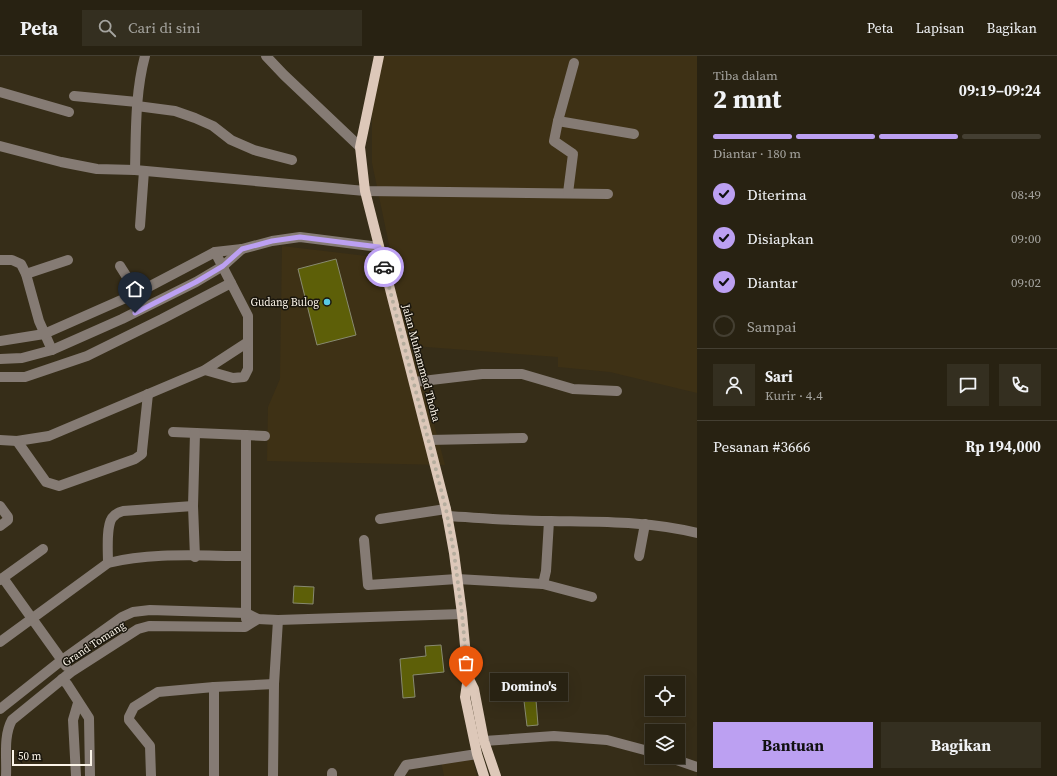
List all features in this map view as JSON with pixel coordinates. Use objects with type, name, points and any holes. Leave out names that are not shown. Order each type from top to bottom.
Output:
[{"type":"main road","name":"Jalan Muhammad Thoha","points":[[379,56],[360,148],[365,191],[447,513],[462,614],[468,678],[466,697],[477,754],[484,776]]},
{"type":"main road","name":"Jalan Muhammad Thoha","points":[[468,678],[474,689],[484,741],[496,776]]},
{"type":"street","points":[[140,226],[140,171],[137,104],[141,72],[145,56]]},
{"type":"street","points":[[266,56],[284,76],[360,148]]},
{"type":"street","points":[[568,193],[573,154],[554,141],[574,63]]},
{"type":"street","points":[[0,92],[68,112]]},
{"type":"street","points":[[74,96],[137,104],[175,111],[213,126],[231,140],[254,150],[292,160]]},
{"type":"street","points":[[558,122],[634,134]]},
{"type":"street","points":[[0,146],[61,162],[97,169],[140,171],[365,191],[608,194]]},
{"type":"street","points":[[0,341],[44,334],[137,293],[215,252],[242,249],[272,241],[300,237],[379,247]]},
{"type":"street","points":[[0,360],[22,358],[52,350],[122,319],[196,282],[223,266],[242,249]]},
{"type":"street","points":[[205,370],[233,378],[244,377],[248,369],[248,316],[215,252]]},
{"type":"street","points":[[0,260],[12,260],[21,264],[26,274],[39,321],[52,350]]},
{"type":"street","points":[[26,274],[68,260]]},
{"type":"street","points":[[120,266],[137,293]]},
{"type":"street","points":[[0,377],[25,377],[87,356],[231,283]]},
{"type":"street","points":[[122,319],[130,335]]},
{"type":"street","points":[[0,440],[17,441],[49,436],[205,370],[248,342]]},
{"type":"street","points":[[22,358],[25,377]]},
{"type":"street","points":[[414,382],[482,374],[522,374],[574,389],[617,391]]},
{"type":"street","points":[[17,441],[46,482],[59,486],[135,459],[142,454],[148,394]]},
{"type":"street","points":[[173,432],[266,436]]},
{"type":"street","points":[[195,433],[193,506],[195,556]]},
{"type":"street","points":[[245,627],[246,435]]},
{"type":"street","points":[[429,440],[523,438]]},
{"type":"street","points":[[0,506],[8,520],[0,526]]},
{"type":"street","points":[[108,563],[110,524],[113,516],[118,512],[193,506]]},
{"type":"street","points":[[380,519],[447,513],[549,521],[622,522],[645,524],[697,533]]},
{"type":"street","points":[[543,584],[546,571],[549,521]]},
{"type":"street","points":[[639,556],[645,524]]},
{"type":"street","points":[[364,540],[368,585],[457,578],[543,584],[592,597]]},
{"type":"street","points":[[43,548],[2,579],[33,618],[71,672]]},
{"type":"street","points":[[0,642],[108,563],[125,559],[158,556],[246,556]]},
{"type":"street","name":"Grand Tomang","points":[[0,709],[62,660],[122,616],[133,612],[150,610],[246,613],[258,619],[278,620],[462,614]]},
{"type":"street","points":[[245,627],[258,619]]},
{"type":"street","points":[[273,776],[274,684],[278,620]]},
{"type":"street","name":"Grand Tomang","points":[[6,776],[7,734],[12,720],[71,672],[138,629],[150,626],[245,627]]},
{"type":"street","points":[[62,679],[67,684],[89,718],[90,776]]},
{"type":"street","points":[[150,776],[150,746],[129,720],[134,707],[158,692],[274,684]]},
{"type":"street","points":[[214,687],[214,776]]},
{"type":"street","points":[[76,776],[74,720],[78,703]]},
{"type":"street","points":[[74,720],[89,718]]},
{"type":"street","points":[[484,741],[554,736],[607,740],[645,750]]},
{"type":"street","points":[[399,776],[406,765],[477,754]]},
{"type":"street","points":[[685,763],[697,767]]},
{"type":"shaded area","points":[[383,56],[697,56],[697,393],[610,372],[558,367],[558,357],[413,346],[445,465],[267,461],[268,407],[280,379],[282,246],[392,259],[372,163],[372,108]]},
{"type":"shaded area","points":[[472,757],[477,776],[444,776],[441,761]]},
{"type":"building","name":"Gudang Bulog","points":[[336,259],[356,335],[317,345],[298,269]]},
{"type":"building","points":[[294,586],[314,587],[313,604],[293,603]]},
{"type":"building","points":[[441,645],[444,672],[413,675],[415,697],[403,698],[400,659],[426,656],[425,646]]},
{"type":"building","points":[[536,700],[538,725],[527,726],[524,701]]},
{"type":"way so far","points":[[384,267],[446,509],[454,553],[462,614],[468,678],[466,687]]},
{"type":"place","name":"Gudang Bulog","points":[[327,302]]},
{"type":"place","name":"Domino's","points":[[466,687]]},
{"type":"route","points":[[135,313],[196,282],[223,266],[242,249],[272,241],[300,237],[379,247],[384,267]]}]
